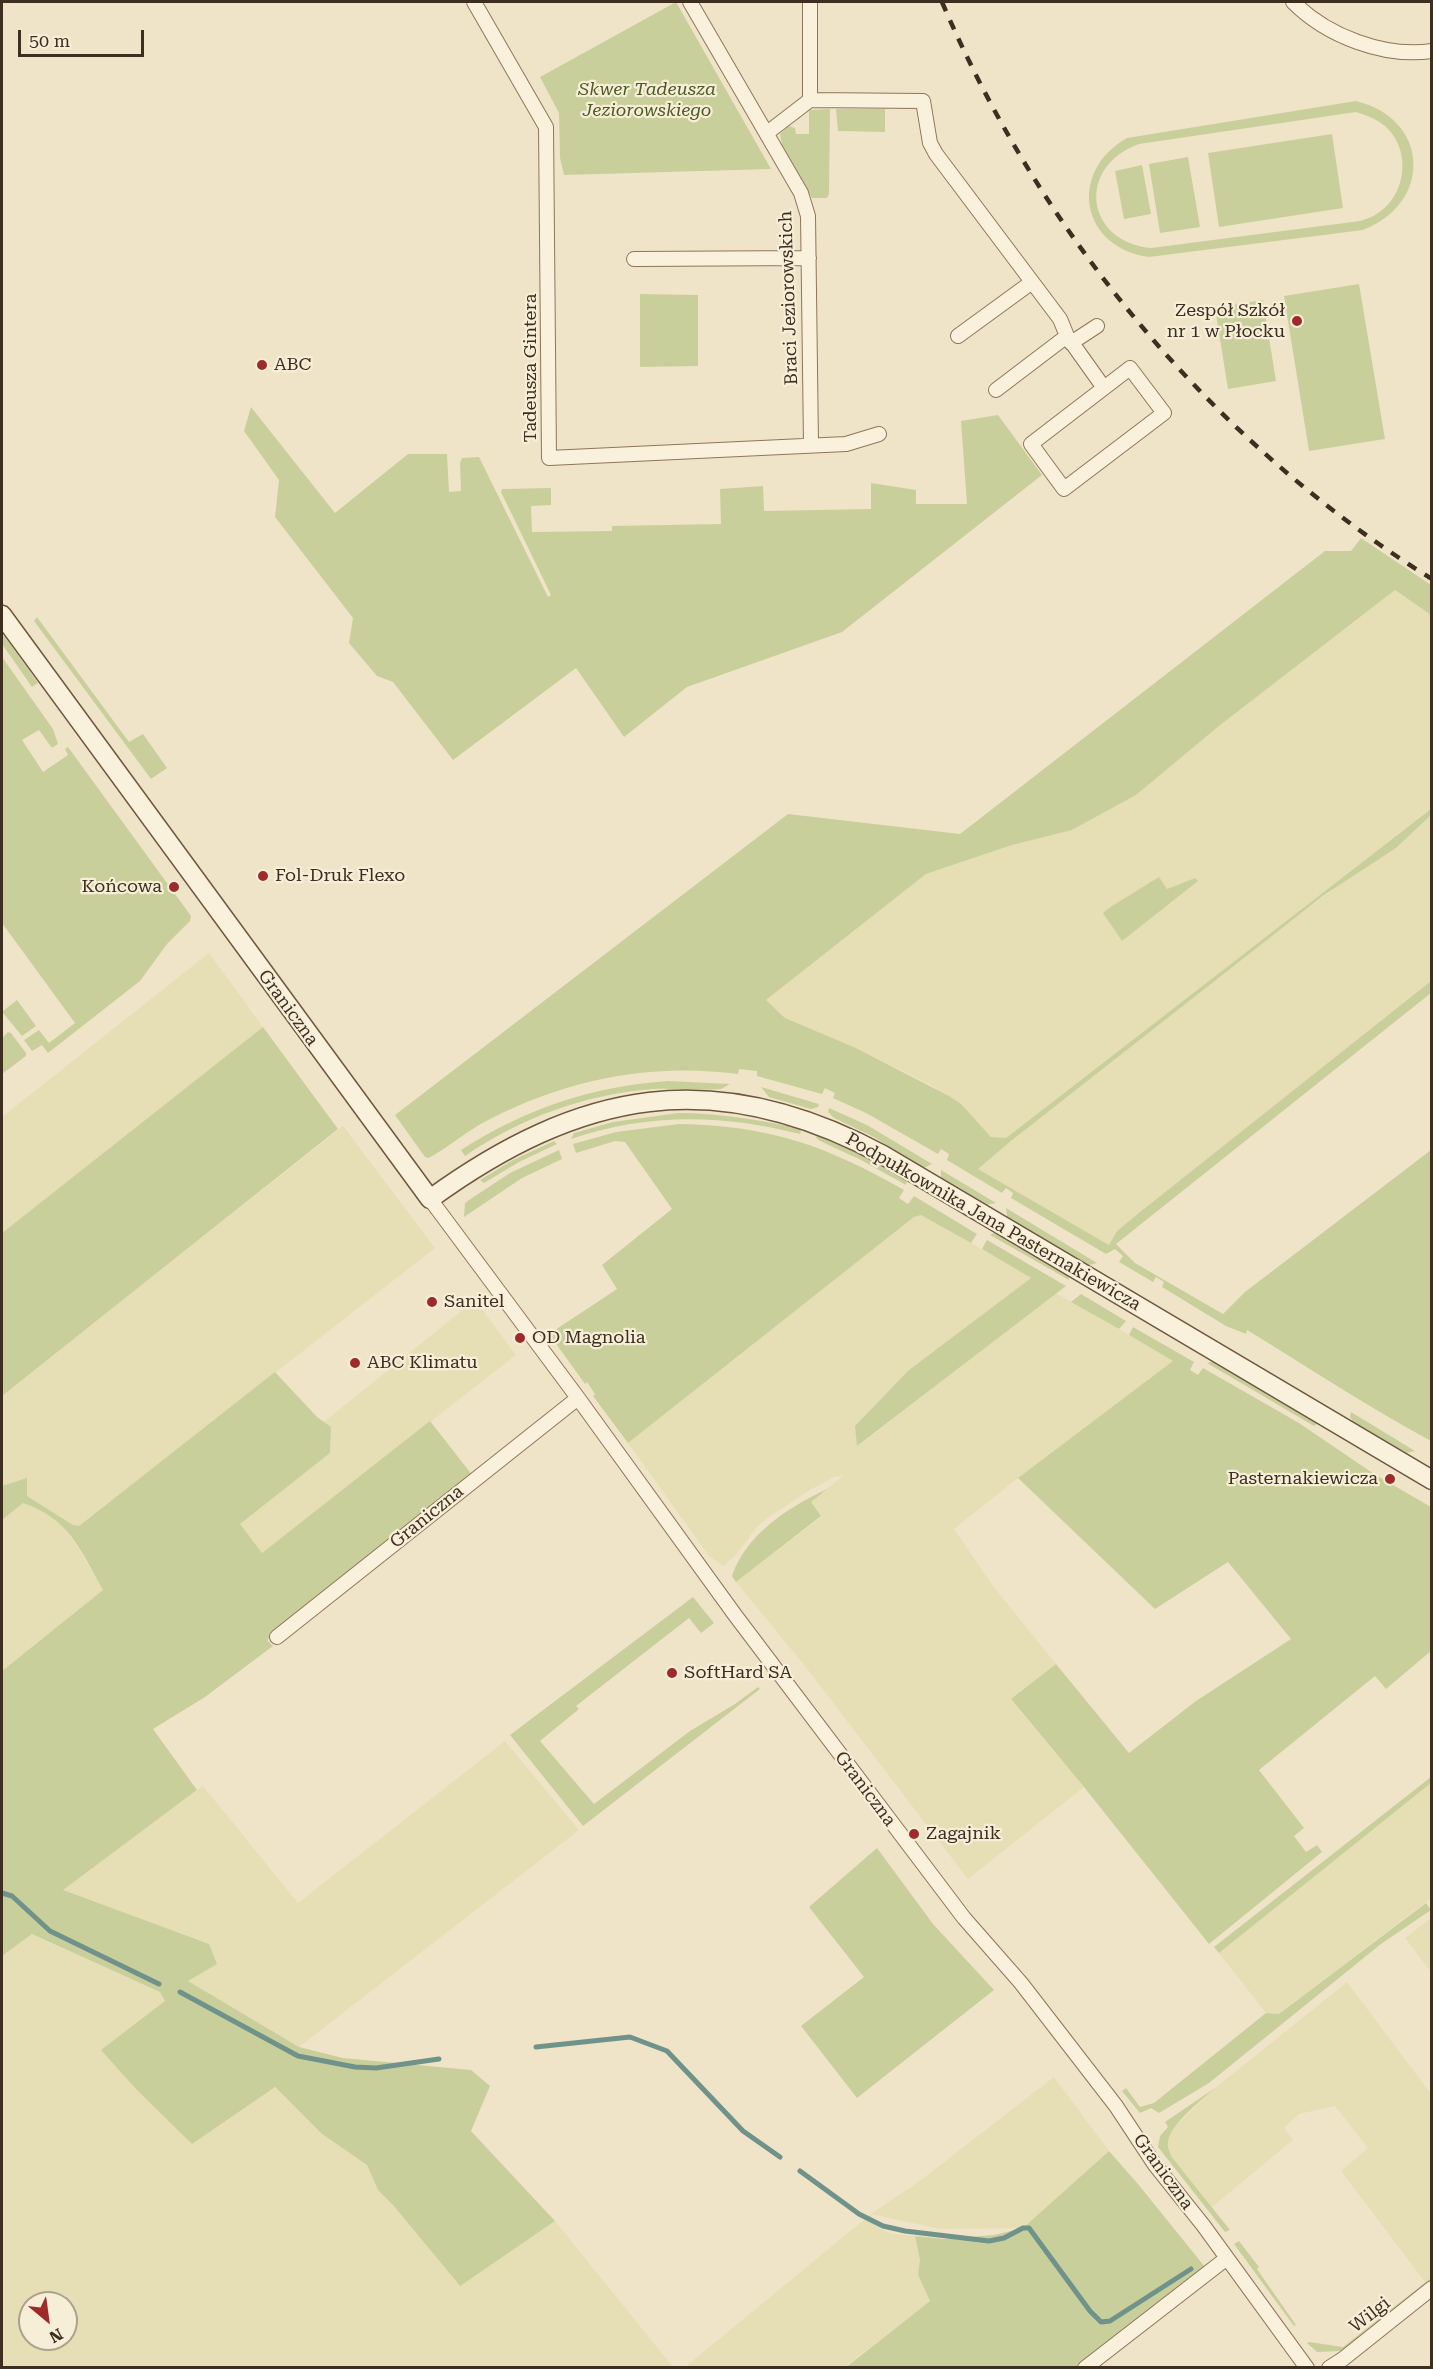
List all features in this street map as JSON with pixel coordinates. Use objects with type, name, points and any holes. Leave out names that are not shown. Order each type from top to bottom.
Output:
[{"type":"street","name":"Tadeusza Gintera","points":[[474,2],[546,127],[549,458],[846,444],[879,434]]},
{"type":"street","name":"Braci Jeziorowskich","points":[[690,2],[801,193],[808,216],[811,444]]},
{"type":"street","points":[[810,2],[810,100]]},
{"type":"street","points":[[1293,2],[1317,21],[1362,42],[1396,52],[1431,51]]},
{"type":"street","points":[[767,133],[810,100],[923,101],[930,143],[936,154],[1060,319],[1069,340],[1104,388]]},
{"type":"street","points":[[634,259],[809,258]]},
{"type":"street","points":[[958,336],[1032,282]]},
{"type":"street","points":[[996,390],[1069,340],[1097,326]]},
{"type":"street","points":[[1130,368],[1164,413],[1064,489],[1031,444],[1104,388],[1130,368]]},
{"type":"street","name":"Graniczna","points":[[2,615],[735,1615],[964,1918],[1022,1983],[1116,2106],[1155,2165],[1307,2367]]},
{"type":"street","name":"Podpułkownika Jana Pasternakiewicza","points":[[430,1200],[462,1176],[512,1146],[572,1119],[600,1112],[664,1101],[701,1100],[736,1102],[788,1114],[844,1134],[883,1155],[1431,1479]]},
{"type":"street","name":"Graniczna","points":[[277,1637],[578,1398]]},
{"type":"street","points":[[1085,2367],[1227,2258]]},
{"type":"street","name":"Wilgi","points":[[1329,2367],[1343,2359],[1431,2288]]},
{"type":"shaded area","points":[[1395,590],[1431,615],[1431,809],[1006,1138],[991,1137],[961,1105],[929,1084],[856,1048],[785,1018],[766,1000],[926,874],[1012,845],[1072,830],[1136,795],[1219,726]],"holes":[[[1159,878],[1167,889],[1195,878],[1122,941]]]},
{"type":"shaded area","points":[[1431,815],[1431,981],[1140,1212],[1117,1231],[1109,1245],[978,1169],[1282,927],[1351,876],[1396,848]]},
{"type":"shaded area","points":[[209,953],[263,1027],[2,1233],[2,1117]]},
{"type":"shaded area","points":[[343,1126],[435,1248],[79,1526],[73,1526],[27,1496],[27,1479],[2,1486],[2,1396]]},
{"type":"shaded area","points":[[921,1214],[1031,1278],[909,1370],[858,1446],[1056,1293],[1174,1361],[954,1529],[993,1586],[1056,1664],[1011,1700],[1084,1787],[968,1879],[805,1666],[736,1582],[821,1517],[810,1502],[844,1475],[834,1477],[810,1490],[769,1517],[756,1528],[735,1556],[723,1566],[709,1556],[628,1443],[914,1217]]},
{"type":"shaded area","points":[[475,1300],[516,1355],[262,1553],[239,1524],[330,1453],[331,1428],[324,1422]]},
{"type":"shaded area","points":[[23,1502],[42,1509],[59,1521],[78,1547],[103,1590],[2,1671],[2,1520]]},
{"type":"shaded area","points":[[505,1741],[579,1830],[299,2047],[188,1981],[62,1890],[203,1786],[298,1903]]},
{"type":"shaded area","points":[[1431,1783],[1431,1898],[1279,2014],[1266,2013],[1219,1953]]},
{"type":"shaded area","points":[[1431,1918],[1431,1972],[1405,1938]]},
{"type":"shaded area","points":[[32,1934],[160,1992],[165,2001],[274,2087],[322,2134],[367,2165],[378,2190],[459,2285],[555,2221],[673,2367],[2,2368],[2,1956]]},
{"type":"shaded area","points":[[1347,1982],[1431,2094],[1431,2278],[1425,2282],[1341,2171],[1368,2148],[1335,2106],[1299,2114],[1284,2128],[1293,2140],[1212,2207],[1171,2156],[1168,2145],[1168,2138],[1175,2126],[1215,2088]]},
{"type":"shaded area","points":[[1054,2077],[1109,2151],[1023,2228],[940,2229],[871,2214],[921,2180]]},
{"type":"shaded area","points":[[871,2214],[874,2225],[892,2234],[915,2236],[920,2260],[918,2275],[930,2301],[845,2367],[684,2368]]},
{"type":"green space","name":"Skwer Tadeusza Jeziorowskiego","points":[[676,2],[771,169],[564,175],[560,158],[559,113],[540,77]]},
{"type":"green space","points":[[1356,101],[1380,111],[1398,125],[1409,143],[1414,162],[1411,182],[1402,201],[1386,217],[1363,230],[1149,257],[1126,251],[1108,239],[1096,224],[1090,207],[1090,188],[1096,170],[1108,153],[1127,138]],"holes":[[[1356,112],[1378,121],[1389,130],[1396,140],[1402,162],[1402,174],[1394,196],[1387,206],[1369,218],[1151,248],[1129,242],[1112,232],[1101,218],[1097,202],[1098,185],[1105,169],[1119,154],[1139,144]]]},
{"type":"green space","points":[[830,109],[829,194],[827,198],[812,198],[782,145],[780,134],[789,126],[795,128],[796,134],[809,134],[809,110]]},
{"type":"green space","points":[[836,109],[885,109],[885,132],[838,131]]},
{"type":"green space","points":[[1332,134],[1343,208],[1219,227],[1208,153]]},
{"type":"green space","points":[[1188,157],[1200,227],[1160,233],[1149,164]]},
{"type":"green space","points":[[1142,165],[1151,214],[1124,219],[1115,171]]},
{"type":"green space","points":[[1359,284],[1385,439],[1309,451],[1284,296]]},
{"type":"green space","points":[[640,294],[698,295],[698,366],[640,367]]},
{"type":"green space","points":[[1263,300],[1276,381],[1228,389],[1215,308]]},
{"type":"green space","points":[[251,407],[335,513],[408,454],[447,454],[449,492],[461,491],[460,463],[462,458],[479,457],[548,597],[551,595],[501,492],[502,489],[551,488],[551,505],[531,506],[532,532],[612,531],[612,526],[721,524],[720,489],[763,486],[764,511],[871,509],[871,483],[916,490],[916,504],[967,504],[961,421],[998,415],[1042,475],[842,632],[687,687],[624,737],[576,668],[453,760],[393,682],[377,676],[349,643],[353,618],[275,517],[279,480],[244,431]]},
{"type":"green space","points":[[1361,538],[1431,585],[1431,615],[1395,590],[1219,726],[1136,795],[1072,830],[1012,845],[926,874],[766,1000],[785,1018],[856,1048],[949,1096],[961,1104],[991,1137],[1006,1138],[1431,809],[1431,815],[1396,848],[1324,895],[978,1169],[1109,1245],[1117,1231],[1140,1212],[1431,981],[1431,993],[1116,1244],[1135,1263],[1223,1314],[1245,1292],[1431,1150],[1431,1441],[1361,1401],[1247,1330],[1246,1334],[1226,1326],[1162,1287],[1164,1282],[1156,1277],[1153,1282],[1119,1262],[1123,1256],[1115,1249],[1106,1254],[1011,1198],[1013,1193],[1006,1188],[1002,1193],[947,1160],[949,1154],[941,1149],[938,1154],[866,1113],[833,1098],[835,1093],[825,1088],[822,1094],[757,1076],[757,1071],[739,1069],[738,1074],[670,1071],[604,1078],[572,1086],[509,1110],[479,1125],[429,1158],[425,1157],[395,1115],[788,814],[960,834],[1325,551],[1351,551]]},
{"type":"green space","points":[[37,617],[129,742],[143,734],[167,768],[151,779],[34,621]]},
{"type":"green space","points":[[2,633],[38,683],[32,687],[2,644]]},
{"type":"green space","points":[[2,657],[53,729],[58,744],[52,748],[39,730],[22,740],[43,772],[68,755],[65,749],[68,747],[191,916],[190,921],[167,944],[140,981],[48,1053],[42,1045],[32,1051],[24,1040],[39,1030],[49,1043],[75,1023],[2,923]]},
{"type":"green space","points":[[1159,877],[1167,889],[1195,878],[1198,881],[1122,941],[1103,913]]},
{"type":"green space","points":[[17,1000],[36,1026],[22,1036],[3,1013]]},
{"type":"green space","points":[[263,1027],[338,1129],[2,1396],[2,1233]]},
{"type":"green space","points":[[8,1032],[26,1056],[2,1074],[2,1038]]},
{"type":"green space","points":[[668,1081],[730,1084],[721,1089],[653,1089],[603,1096],[531,1119],[486,1142],[465,1156],[461,1150],[485,1135],[535,1111],[560,1102],[613,1088]]},
{"type":"green space","points":[[761,1087],[819,1104],[818,1107],[811,1109],[769,1097]]},
{"type":"green space","points":[[829,1108],[867,1125],[932,1164],[922,1167],[872,1136],[834,1118],[828,1112]]},
{"type":"green space","points":[[678,1113],[739,1118],[799,1128],[801,1131],[800,1134],[742,1123],[685,1119],[628,1124],[571,1139],[574,1133],[613,1122]]},
{"type":"green space","points":[[679,1124],[742,1129],[770,1134],[822,1150],[904,1190],[899,1198],[908,1204],[914,1196],[977,1234],[971,1243],[921,1215],[914,1217],[628,1443],[593,1396],[595,1394],[587,1382],[585,1384],[549,1334],[617,1289],[602,1265],[672,1209],[625,1142],[615,1141],[576,1153],[573,1144],[616,1132]]},
{"type":"green space","points":[[817,1135],[870,1159],[907,1181],[906,1185],[820,1141],[816,1138]]},
{"type":"green space","points":[[554,1141],[557,1144],[519,1162],[484,1183],[480,1180],[513,1160]]},
{"type":"green space","points":[[559,1150],[562,1159],[522,1178],[464,1217],[465,1203],[469,1200],[510,1173]]},
{"type":"green space","points":[[941,1170],[996,1203],[986,1205],[944,1180],[941,1177]]},
{"type":"green space","points":[[1006,1208],[1097,1263],[1089,1265],[1084,1263],[1007,1217]]},
{"type":"green space","points":[[995,1232],[1068,1275],[1069,1280],[990,1235]]},
{"type":"green space","points":[[987,1240],[1066,1286],[857,1446],[855,1426],[909,1370],[1031,1278],[982,1249]]},
{"type":"green space","points":[[1081,1294],[1126,1321],[1119,1329],[1071,1302]]},
{"type":"green space","points":[[1133,1327],[1194,1362],[1190,1370],[1198,1375],[1203,1368],[1299,1423],[1374,1474],[1431,1507],[1431,1651],[1386,1689],[1375,1676],[1259,1770],[1304,1828],[1294,1836],[1306,1852],[1317,1845],[1322,1852],[1209,1944],[1011,1699],[1056,1664],[1129,1753],[1196,1701],[1291,1639],[1228,1562],[1155,1609],[1018,1478],[1173,1361],[1129,1335]]},
{"type":"green space","points":[[1214,1361],[1318,1423],[1314,1426],[1207,1363]]},
{"type":"green space","points":[[275,1372],[317,1417],[331,1427],[330,1453],[240,1524],[262,1553],[430,1421],[473,1476],[267,1640],[273,1646],[205,1697],[153,1729],[197,1790],[63,1890],[209,1944],[217,1964],[188,1981],[299,2047],[343,2058],[471,2070],[490,2086],[471,2131],[555,2221],[460,2286],[378,2190],[367,2165],[322,2134],[275,2087],[192,2144],[136,2089],[101,2050],[165,2001],[160,1992],[32,1934],[2,1956],[2,1671],[103,1590],[80,1549],[52,1517],[23,1503],[2,1520],[2,1486],[27,1478],[27,1496],[73,1525],[79,1526]]},
{"type":"green space","points":[[1351,1412],[1415,1451],[1407,1453],[1354,1423],[1350,1417]]},
{"type":"green space","points":[[827,1489],[811,1502],[821,1516],[736,1582],[732,1576],[739,1561],[747,1547],[758,1535],[784,1513]]},
{"type":"green space","points":[[693,1597],[714,1623],[701,1633],[689,1618],[576,1706],[579,1709],[540,1741],[594,1804],[690,1731],[758,1687],[760,1689],[583,1826],[510,1735]]},
{"type":"green space","points":[[1431,1777],[1431,1783],[1219,1953],[1214,1947]]},
{"type":"green space","points":[[877,1848],[933,1924],[994,1990],[857,2098],[801,2026],[864,1977],[809,1907]]},
{"type":"green space","points":[[1426,1903],[1431,1910],[1381,1944],[1209,2083],[1159,2113],[1151,2108],[1140,2113],[1122,2091],[1126,2088],[1140,2107],[1154,2103],[1266,2013],[1279,2014]]},
{"type":"green space","points":[[1215,2088],[1180,2120],[1170,2135],[1168,2146],[1171,2156],[1230,2230],[1225,2232],[1158,2147],[1160,2136],[1168,2127],[1165,2122]]},
{"type":"green space","points":[[1109,2151],[1205,2267],[1079,2367],[845,2368],[930,2301],[918,2275],[920,2260],[915,2236],[944,2239],[994,2235],[1023,2228]]},
{"type":"green space","points":[[1239,2241],[1259,2267],[1257,2269],[1296,2325],[1294,2326],[1234,2244]]},
{"type":"green space","points":[[1431,2278],[1431,2281],[1358,2342],[1340,2351],[1317,2352],[1307,2343],[1343,2347]]},
{"type":"waterway","points":[[2,1893],[12,1896],[50,1931],[159,1984]]},
{"type":"waterway","points":[[180,1992],[298,2056],[355,2067],[376,2068],[439,2059]]},
{"type":"waterway","points":[[536,2047],[630,2037],[667,2051],[743,2131],[780,2157]]},
{"type":"waterway","points":[[800,2171],[859,2214],[883,2226],[905,2231],[989,2241],[1004,2238],[1023,2228],[1029,2228],[1090,2311],[1101,2322],[1110,2321],[1191,2269]]},
{"type":"railway","points":[[942,2],[983,88],[1030,172],[1084,252],[1143,328],[1208,399],[1278,465],[1352,525],[1432,579]]},
{"type":"place","name":"Zespół Szkół nr 1 w Płocku","points":[[1297,321]]},
{"type":"place","name":"ABC","points":[[262,365]]},
{"type":"place","name":"Fol-Druk Flexo","points":[[263,876]]},
{"type":"place","name":"Końcowa","points":[[174,887]]},
{"type":"place","name":"Sanitel","points":[[432,1302]]},
{"type":"place","name":"OD Magnolia","points":[[520,1338]]},
{"type":"place","name":"ABC Klimatu","points":[[355,1363]]},
{"type":"place","name":"Pasternakiewicza","points":[[1390,1479]]},
{"type":"place","name":"SoftHard SA","points":[[672,1673]]},
{"type":"place","name":"Zagajnik","points":[[914,1834]]}]
